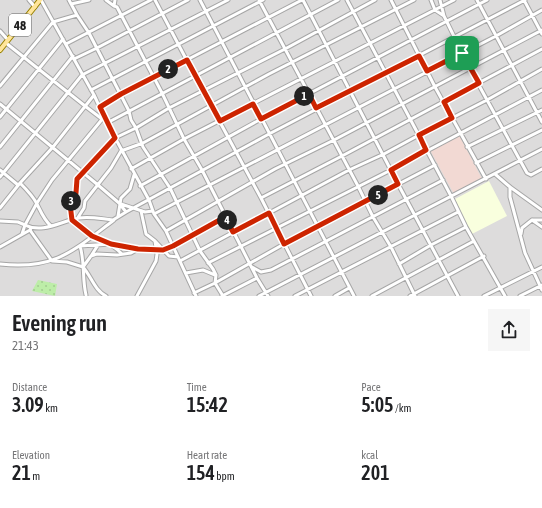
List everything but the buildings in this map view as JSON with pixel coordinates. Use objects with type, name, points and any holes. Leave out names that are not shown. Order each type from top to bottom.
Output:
[{"type":"main road","name":"48","points":[[0,50],[41,0]]},
{"type":"street","points":[[29,0],[35,7]]},
{"type":"street","points":[[41,0],[94,95],[100,107],[103,118]]},
{"type":"street","points":[[89,0],[70,2],[76,15],[89,33],[121,94],[129,110],[131,120],[143,143],[143,147],[162,173],[178,203],[200,251],[213,269],[216,275],[215,283],[222,296],[257,278]]},
{"type":"street","points":[[106,0],[117,7],[154,77],[176,124],[202,170],[241,248],[268,296]]},
{"type":"street","points":[[114,6],[116,0]]},
{"type":"street","points":[[66,44],[151,0]]},
{"type":"street","points":[[155,0],[269,213],[311,296]]},
{"type":"street","points":[[0,147],[73,57],[97,48],[188,0]]},
{"type":"street","points":[[200,0],[354,296]]},
{"type":"street","points":[[0,177],[82,75],[228,0]]},
{"type":"street","points":[[91,90],[261,0],[268,18],[300,79],[334,140],[373,217],[383,231],[413,295],[484,256]]},
{"type":"street","points":[[100,107],[121,94],[303,0],[366,123],[424,231],[438,261],[458,296]]},
{"type":"street","points":[[107,123],[230,57],[277,34],[338,0]]},
{"type":"street","points":[[347,0],[435,165],[466,227],[484,256],[505,296]]},
{"type":"street","points":[[225,217],[163,250],[138,249],[111,244],[92,236],[72,220],[70,202],[76,193],[77,179],[115,138],[136,128],[202,90],[285,49],[375,0]]},
{"type":"street","points":[[391,0],[435,87],[486,179]]},
{"type":"street","points":[[76,219],[84,208],[85,201],[111,168],[121,151],[143,143],[292,62],[327,46],[414,0]]},
{"type":"street","points":[[431,0],[435,10],[444,16]]},
{"type":"street","points":[[440,0],[446,21],[470,69],[479,83],[520,161],[531,175],[542,169]]},
{"type":"street","points":[[130,169],[184,139],[454,0]]},
{"type":"street","points":[[477,0],[542,122]]},
{"type":"street","points":[[140,186],[261,119],[487,0]]},
{"type":"street","points":[[0,264],[18,266],[43,263],[62,257],[80,246],[118,216],[316,108],[351,92],[524,0],[541,32],[252,182],[166,230]]},
{"type":"street","points":[[119,203],[141,211],[154,213],[178,203],[394,88],[496,36],[542,10]]},
{"type":"street","points":[[0,86],[53,22],[76,15]]},
{"type":"street","points":[[0,31],[7,42],[23,57],[85,106],[103,118],[107,123],[154,213],[166,230],[195,294],[284,244],[435,165]]},
{"type":"street","points":[[0,117],[63,39]]},
{"type":"street","points":[[261,198],[542,49]]},
{"type":"street","points":[[141,211],[146,234],[169,256],[179,259],[200,251],[349,170],[384,154],[487,100],[542,69]]},
{"type":"street","points":[[208,263],[241,248],[276,228],[391,170],[426,150],[542,90]]},
{"type":"street","points":[[0,208],[19,184],[53,147],[94,95]]},
{"type":"street","points":[[0,104],[83,172],[119,203],[126,212]]},
{"type":"street","points":[[468,147],[542,110]]},
{"type":"street","points":[[22,234],[25,225],[37,203],[52,180],[103,118]]},
{"type":"street","points":[[476,163],[542,130]]},
{"type":"street","points":[[259,296],[542,149]]},
{"type":"street","points":[[0,170],[28,192],[37,203],[43,216],[51,226]]},
{"type":"street","points":[[495,174],[542,210]]},
{"type":"street","points":[[0,247],[30,229],[62,224],[76,219],[90,218],[113,220],[118,216],[119,203],[121,198],[130,189],[134,175]]},
{"type":"street","points":[[252,267],[261,272],[292,260],[442,180]]},
{"type":"street","points":[[510,187],[510,197],[525,253],[542,290]]},
{"type":"street","points":[[295,296],[424,231],[458,212]]},
{"type":"street","points":[[521,235],[522,228],[532,220],[542,220]]},
{"type":"street","points":[[532,220],[542,226]]},
{"type":"street","points":[[0,221],[18,222],[25,225],[30,229],[52,261]]},
{"type":"street","points":[[399,264],[466,227]]},
{"type":"street","points":[[137,296],[156,261],[155,241]]},
{"type":"street","points":[[372,296],[474,241]]},
{"type":"street","points":[[80,246],[111,244],[122,254]]},
{"type":"street","points":[[83,267],[98,245]]},
{"type":"street","points":[[80,246],[86,295]]},
{"type":"street","points":[[91,256],[97,254],[131,253],[138,249]]},
{"type":"street","points":[[52,261],[67,262],[83,267],[88,272],[101,294],[106,296]]},
{"type":"street","points":[[484,296],[542,267]]},
{"type":"street","points":[[186,273],[203,270],[216,275]]},
{"type":"street","points":[[520,296],[541,286]]},
{"type":"street","points":[[335,296],[350,288]]},
{"type":"shaded area","points":[[0,0],[542,0],[542,296],[0,296]]},
{"type":"shaded area","points":[[459,135],[482,179],[454,194],[430,150]]},
{"type":"shaded area","points":[[489,181],[507,216],[472,234],[455,199]]},
{"type":"green space","points":[[38,280],[57,284],[55,296],[32,291]]},
{"type":"route","points":[[462,53],[479,83],[444,102],[452,118],[419,135],[426,150],[391,170],[398,184],[284,244],[269,213],[233,232],[225,217],[163,250],[138,249],[111,244],[85,232],[72,220],[70,202],[76,194],[76,180],[115,138],[100,107],[121,94],[187,60],[220,121],[253,104],[261,119],[309,94],[316,108],[351,92],[419,56],[427,71],[462,53]]}]
